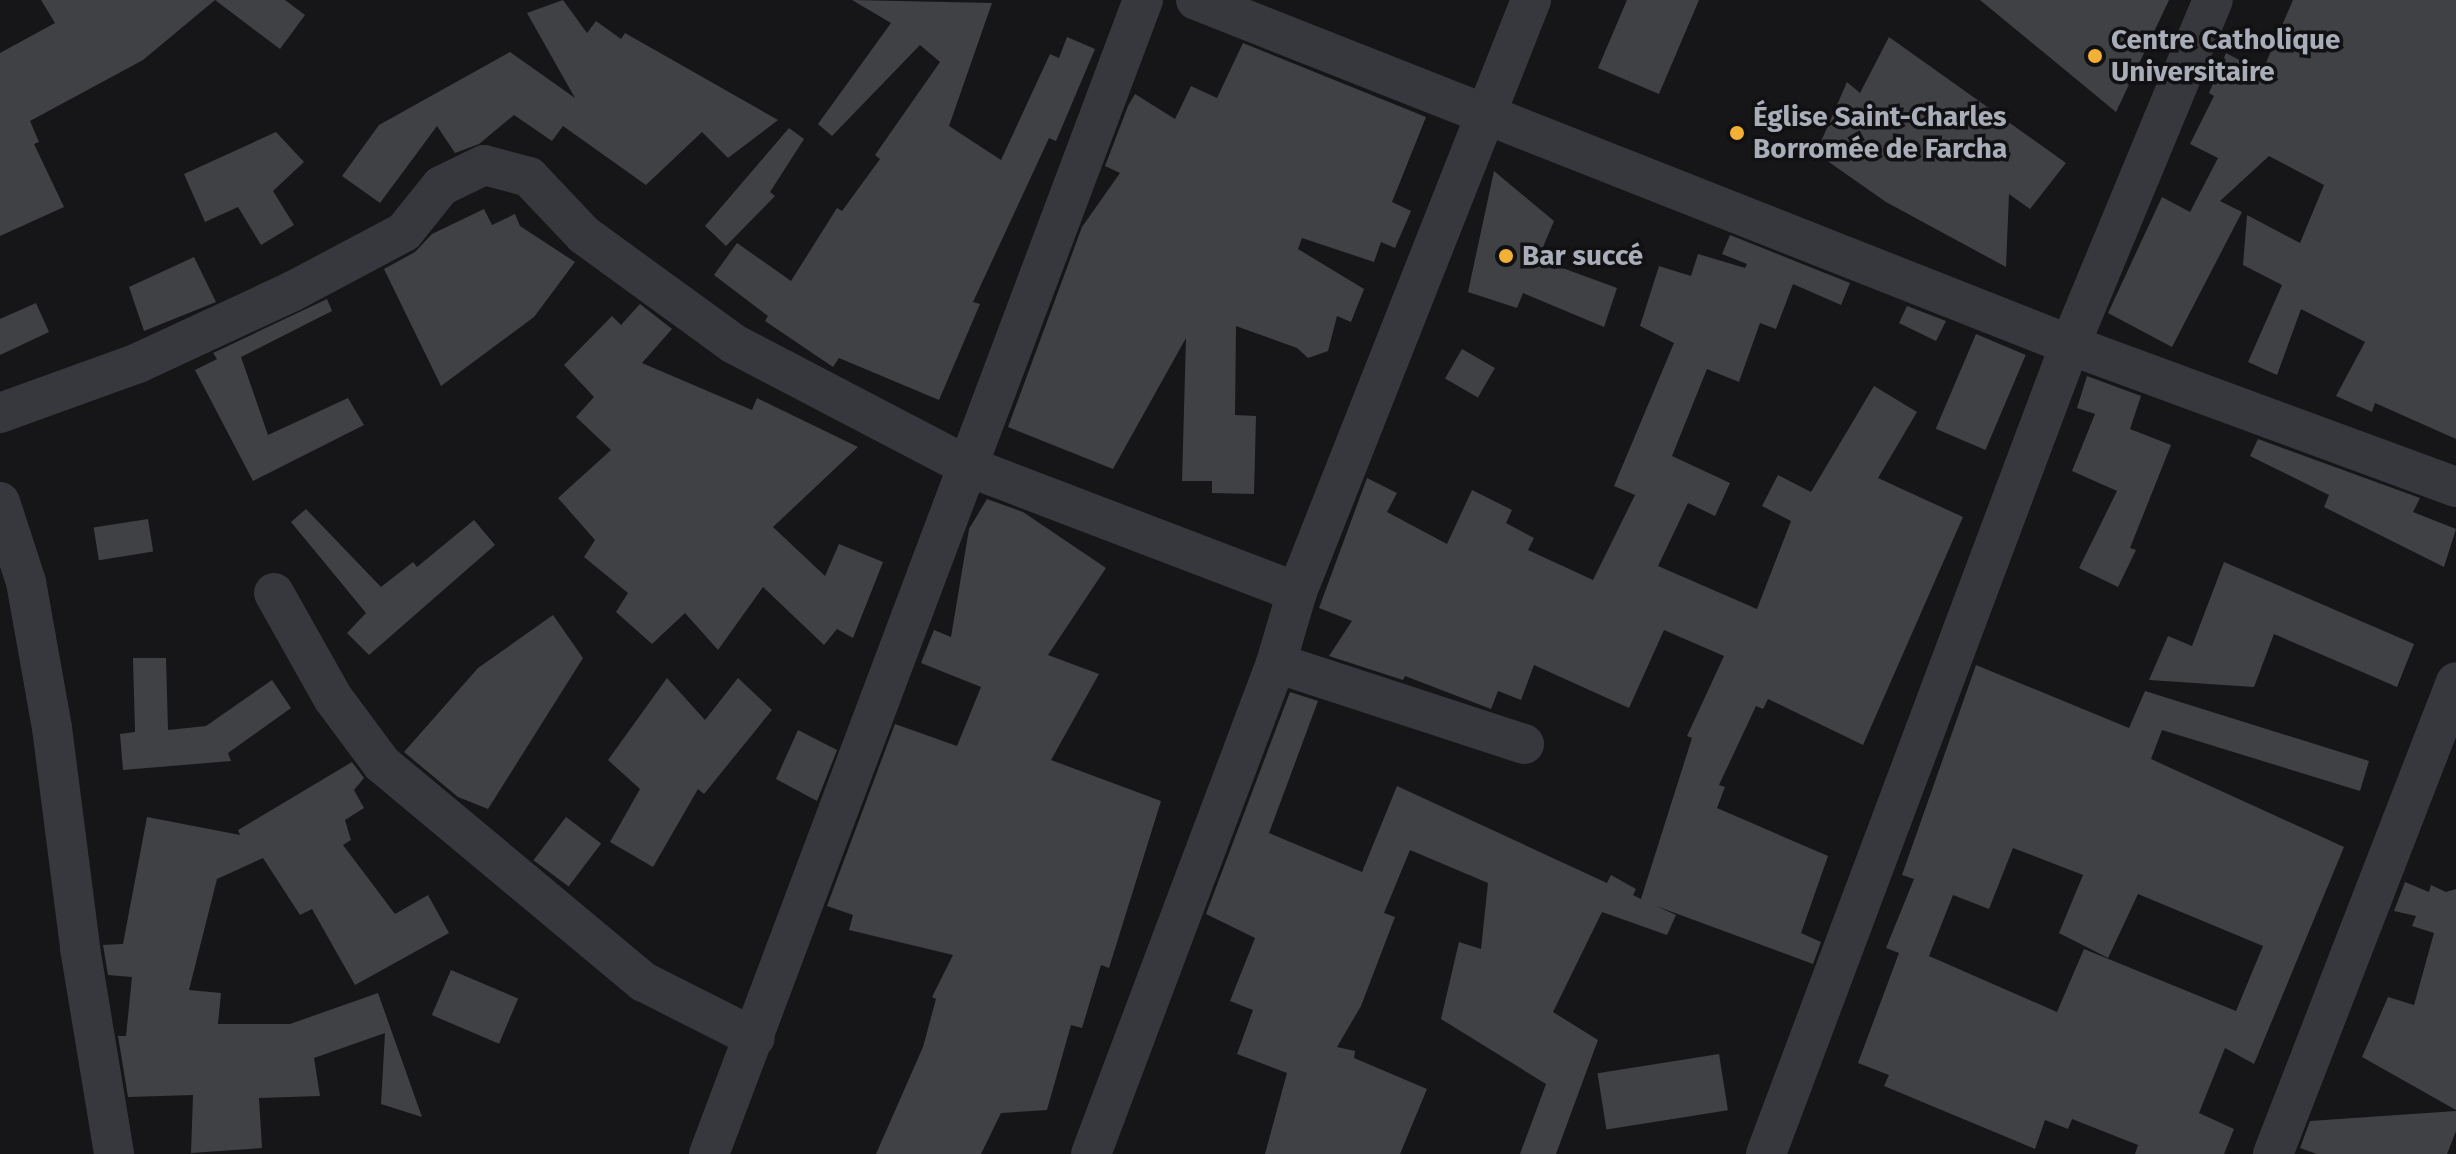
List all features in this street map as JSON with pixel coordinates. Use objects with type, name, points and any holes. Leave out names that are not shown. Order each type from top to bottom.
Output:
[{"type":"street","points":[[709,1154],[1143,0]]},
{"type":"street","points":[[1196,0],[2070,345],[2456,487]]},
{"type":"street","points":[[1091,1154],[1276,663],[1297,592],[1531,0]]},
{"type":"street","points":[[1766,1154],[2070,345],[2213,0]]},
{"type":"street","points":[[0,413],[138,363],[293,291],[404,232],[441,186],[484,165],[529,177],[584,235],[734,344],[969,467],[1297,592]]},
{"type":"street","points":[[0,502],[26,582],[52,728],[80,948],[114,1154]]},
{"type":"street","points":[[274,593],[333,698],[382,764],[644,982],[755,1038]]},
{"type":"street","points":[[1276,663],[1524,744]]},
{"type":"street","points":[[2273,1154],[2456,682]]},
{"type":"building","points":[[41,0],[215,0],[143,60],[30,121],[39,142],[34,144],[64,207],[0,236],[0,53],[55,23]]},
{"type":"building","points":[[215,0],[285,0],[305,15],[280,49]]},
{"type":"building","points":[[563,0],[587,33],[596,21],[621,39],[625,33],[778,120],[728,158],[702,132],[646,185],[563,126],[552,141],[514,115],[479,144],[455,153],[437,126],[380,203],[342,176],[379,125],[510,52],[575,98],[527,13]]},
{"type":"building","points":[[852,0],[992,3],[949,126],[1001,160],[1050,54],[1059,58],[1067,37],[1095,49],[1056,141],[1049,138],[973,302],[980,304],[939,400],[839,358],[833,367],[765,321],[768,316],[714,275],[737,243],[791,281],[837,208],[842,211],[880,159],[875,155],[940,62],[920,45],[832,136],[818,124],[891,23]]},
{"type":"building","points":[[1627,0],[1699,0],[1659,94],[1598,68]]},
{"type":"building","name":"Centre Catholique Universitaire","points":[[1980,0],[2169,0],[2116,112]]},
{"type":"building","points":[[2293,0],[2456,0],[2456,439],[2375,403],[2372,412],[2336,396],[2365,342],[2301,309],[2277,375],[2248,362],[2282,285],[2243,265],[2247,215],[2300,243],[2324,185],[2269,156],[2220,201],[2242,212],[2172,347],[2108,313],[2162,197],[2190,212],[2218,158],[2190,144],[2214,96],[2209,93],[2226,53],[2262,72]]},
{"type":"building","points":[[1889,37],[2066,163],[2030,209],[2009,194],[2006,267],[1886,202],[1816,153],[1847,82],[1860,93]]},
{"type":"building","points":[[1243,43],[1426,117],[1392,202],[1411,211],[1395,248],[1381,242],[1374,262],[1302,238],[1298,249],[1364,289],[1351,322],[1337,316],[1328,351],[1308,358],[1297,348],[1236,326],[1235,415],[1256,416],[1254,494],[1212,493],[1212,481],[1182,481],[1186,338],[1113,469],[1008,427],[1082,227],[1120,173],[1105,166],[1135,94],[1175,119],[1191,86],[1217,98]]},
{"type":"building","points":[[789,128],[804,139],[770,192],[775,196],[726,246],[705,226]]},
{"type":"building","points":[[276,132],[304,162],[273,191],[294,225],[261,245],[238,207],[205,222],[184,174]]},
{"type":"building","name":"Bar succé","points":[[1494,171],[1554,221],[1538,259],[1617,288],[1604,327],[1523,293],[1517,308],[1468,292]]},
{"type":"building","points":[[484,209],[492,225],[515,214],[520,226],[575,262],[534,317],[441,386],[384,269],[415,252],[432,234]]},
{"type":"building","points":[[1730,235],[1850,283],[1841,305],[1793,284],[1776,329],[1760,323],[1739,382],[1707,369],[1672,456],[1730,483],[1715,516],[1688,503],[1658,566],[1757,609],[1791,521],[1762,506],[1778,475],[1811,492],[1874,386],[1917,412],[1878,478],[1963,517],[1863,745],[1768,699],[1763,709],[1756,706],[1719,785],[1725,787],[1717,808],[1828,856],[1801,933],[1821,942],[1813,964],[1656,906],[1676,915],[1667,935],[1602,912],[1553,1012],[1598,1040],[1556,1154],[1520,1154],[1546,1084],[1441,1019],[1459,942],[1481,949],[1488,883],[1410,850],[1384,913],[1395,917],[1361,1006],[1337,1047],[1355,1051],[1354,1058],[1427,1089],[1400,1154],[1265,1154],[1287,1073],[1237,1054],[1253,1010],[1230,1001],[1255,938],[1206,914],[1290,692],[1318,701],[1269,833],[1362,872],[1397,786],[1607,883],[1611,875],[1636,889],[1633,895],[1641,899],[1692,738],[1687,736],[1724,656],[1664,630],[1629,708],[1534,665],[1521,700],[1498,691],[1491,709],[1405,676],[1403,680],[1329,656],[1352,621],[1319,608],[1367,478],[1397,493],[1387,512],[1447,544],[1472,490],[1512,510],[1506,523],[1534,538],[1528,550],[1593,580],[1635,495],[1614,486],[1674,343],[1640,326],[1659,266],[1691,276],[1698,254],[1745,268],[1747,264],[1722,254]]},
{"type":"building","points":[[194,257],[216,302],[144,331],[129,287]]},
{"type":"building","points":[[327,299],[332,311],[241,357],[268,435],[348,398],[364,425],[253,481],[195,370],[217,359],[213,353]]},
{"type":"building","points":[[36,303],[49,332],[0,355],[0,319]]},
{"type":"building","points":[[640,304],[672,329],[642,363],[752,410],[757,398],[858,447],[773,527],[825,576],[839,544],[883,562],[853,638],[837,629],[824,645],[763,587],[718,650],[685,613],[652,644],[616,612],[628,593],[584,557],[595,540],[558,498],[611,450],[576,417],[594,397],[564,365],[612,316],[621,325]]},
{"type":"building","points":[[1907,306],[1946,321],[1936,341],[1899,323]]},
{"type":"building","points":[[1976,334],[2026,355],[1985,450],[1936,429]]},
{"type":"building","points":[[1462,349],[1495,368],[1478,397],[1445,378]]},
{"type":"building","points":[[2087,376],[2141,396],[2130,429],[2171,445],[2130,548],[2136,550],[2118,587],[2079,568],[2117,491],[2072,471],[2095,414],[2077,408]]},
{"type":"building","points":[[2258,439],[2420,498],[2413,512],[2456,529],[2444,567],[2324,507],[2329,495],[2250,456]]},
{"type":"building","points":[[987,499],[1023,512],[1106,568],[1048,655],[1099,674],[1051,760],[1161,801],[1109,968],[1101,965],[1082,1028],[1071,1025],[1047,1110],[1001,1113],[981,1154],[876,1154],[923,1047],[936,999],[932,997],[953,955],[849,930],[853,915],[827,906],[895,724],[957,746],[981,687],[921,663],[934,630],[951,637],[969,529]]},
{"type":"building","points":[[306,509],[381,587],[413,562],[417,567],[474,520],[495,545],[369,655],[347,633],[366,613],[291,522]]},
{"type":"building","points":[[148,519],[153,552],[99,560],[94,528]]},
{"type":"building","points":[[2224,562],[2414,644],[2397,687],[2274,634],[2254,687],[2149,680],[2168,636],[2192,646]]},
{"type":"building","points":[[553,615],[583,658],[488,809],[458,797],[404,752],[478,668]]},
{"type":"building","points":[[133,658],[166,658],[168,730],[206,726],[272,680],[291,708],[228,753],[231,761],[123,770],[120,734],[135,732]]},
{"type":"building","points":[[1976,665],[2129,728],[2145,691],[2369,761],[2360,791],[2162,730],[2151,759],[2344,847],[2254,1064],[2225,1048],[2199,1113],[2234,1129],[2224,1154],[2135,1154],[2138,1145],[2072,1119],[2068,1129],[2045,1120],[2035,1149],[1884,1086],[1889,1075],[1858,1063],[1899,953],[1886,948],[1914,879],[1902,875]],"holes":[[[2013,848],[2083,875],[2059,933],[2108,958],[2138,894],[2263,946],[2236,1011],[2084,949],[2057,1012],[1929,956],[1953,895],[1989,909]]]},
{"type":"building","points":[[667,678],[705,720],[738,678],[772,710],[704,794],[698,789],[653,867],[610,842],[640,789],[608,760]]},
{"type":"building","points":[[798,730],[837,750],[817,801],[776,779]]},
{"type":"building","points":[[352,762],[364,778],[354,790],[364,808],[345,820],[351,840],[343,845],[395,914],[428,895],[449,933],[355,985],[312,909],[300,915],[263,858],[217,879],[189,990],[221,993],[218,1024],[290,1024],[378,993],[422,1117],[381,1104],[385,1033],[314,1058],[320,1096],[259,1098],[262,1148],[191,1153],[193,1095],[128,1097],[118,1036],[126,1036],[132,977],[108,975],[103,945],[123,944],[147,817],[240,835],[238,830]]},
{"type":"building","points":[[566,817],[601,843],[569,887],[534,860]]},
{"type":"building","points":[[2405,882],[2429,892],[2431,885],[2446,892],[2456,889],[2456,1110],[2362,1057],[2388,997],[2414,1005],[2434,933],[2412,926],[2416,916],[2394,911]]},
{"type":"building","points":[[451,970],[518,999],[499,1044],[432,1015]]},
{"type":"building","points":[[1719,1054],[1728,1110],[1606,1130],[1598,1073]]},
{"type":"building","points":[[2456,1111],[2456,1131],[2447,1154],[2317,1154],[2300,1148],[2310,1121]]},
{"type":"place","name":"Centre Catholique Universitaire","points":[[2095,56]]},
{"type":"place","name":"Église Saint-Charles Borromée de Farcha","points":[[1737,133]]},
{"type":"place","name":"Bar succé","points":[[1506,256]]}]
